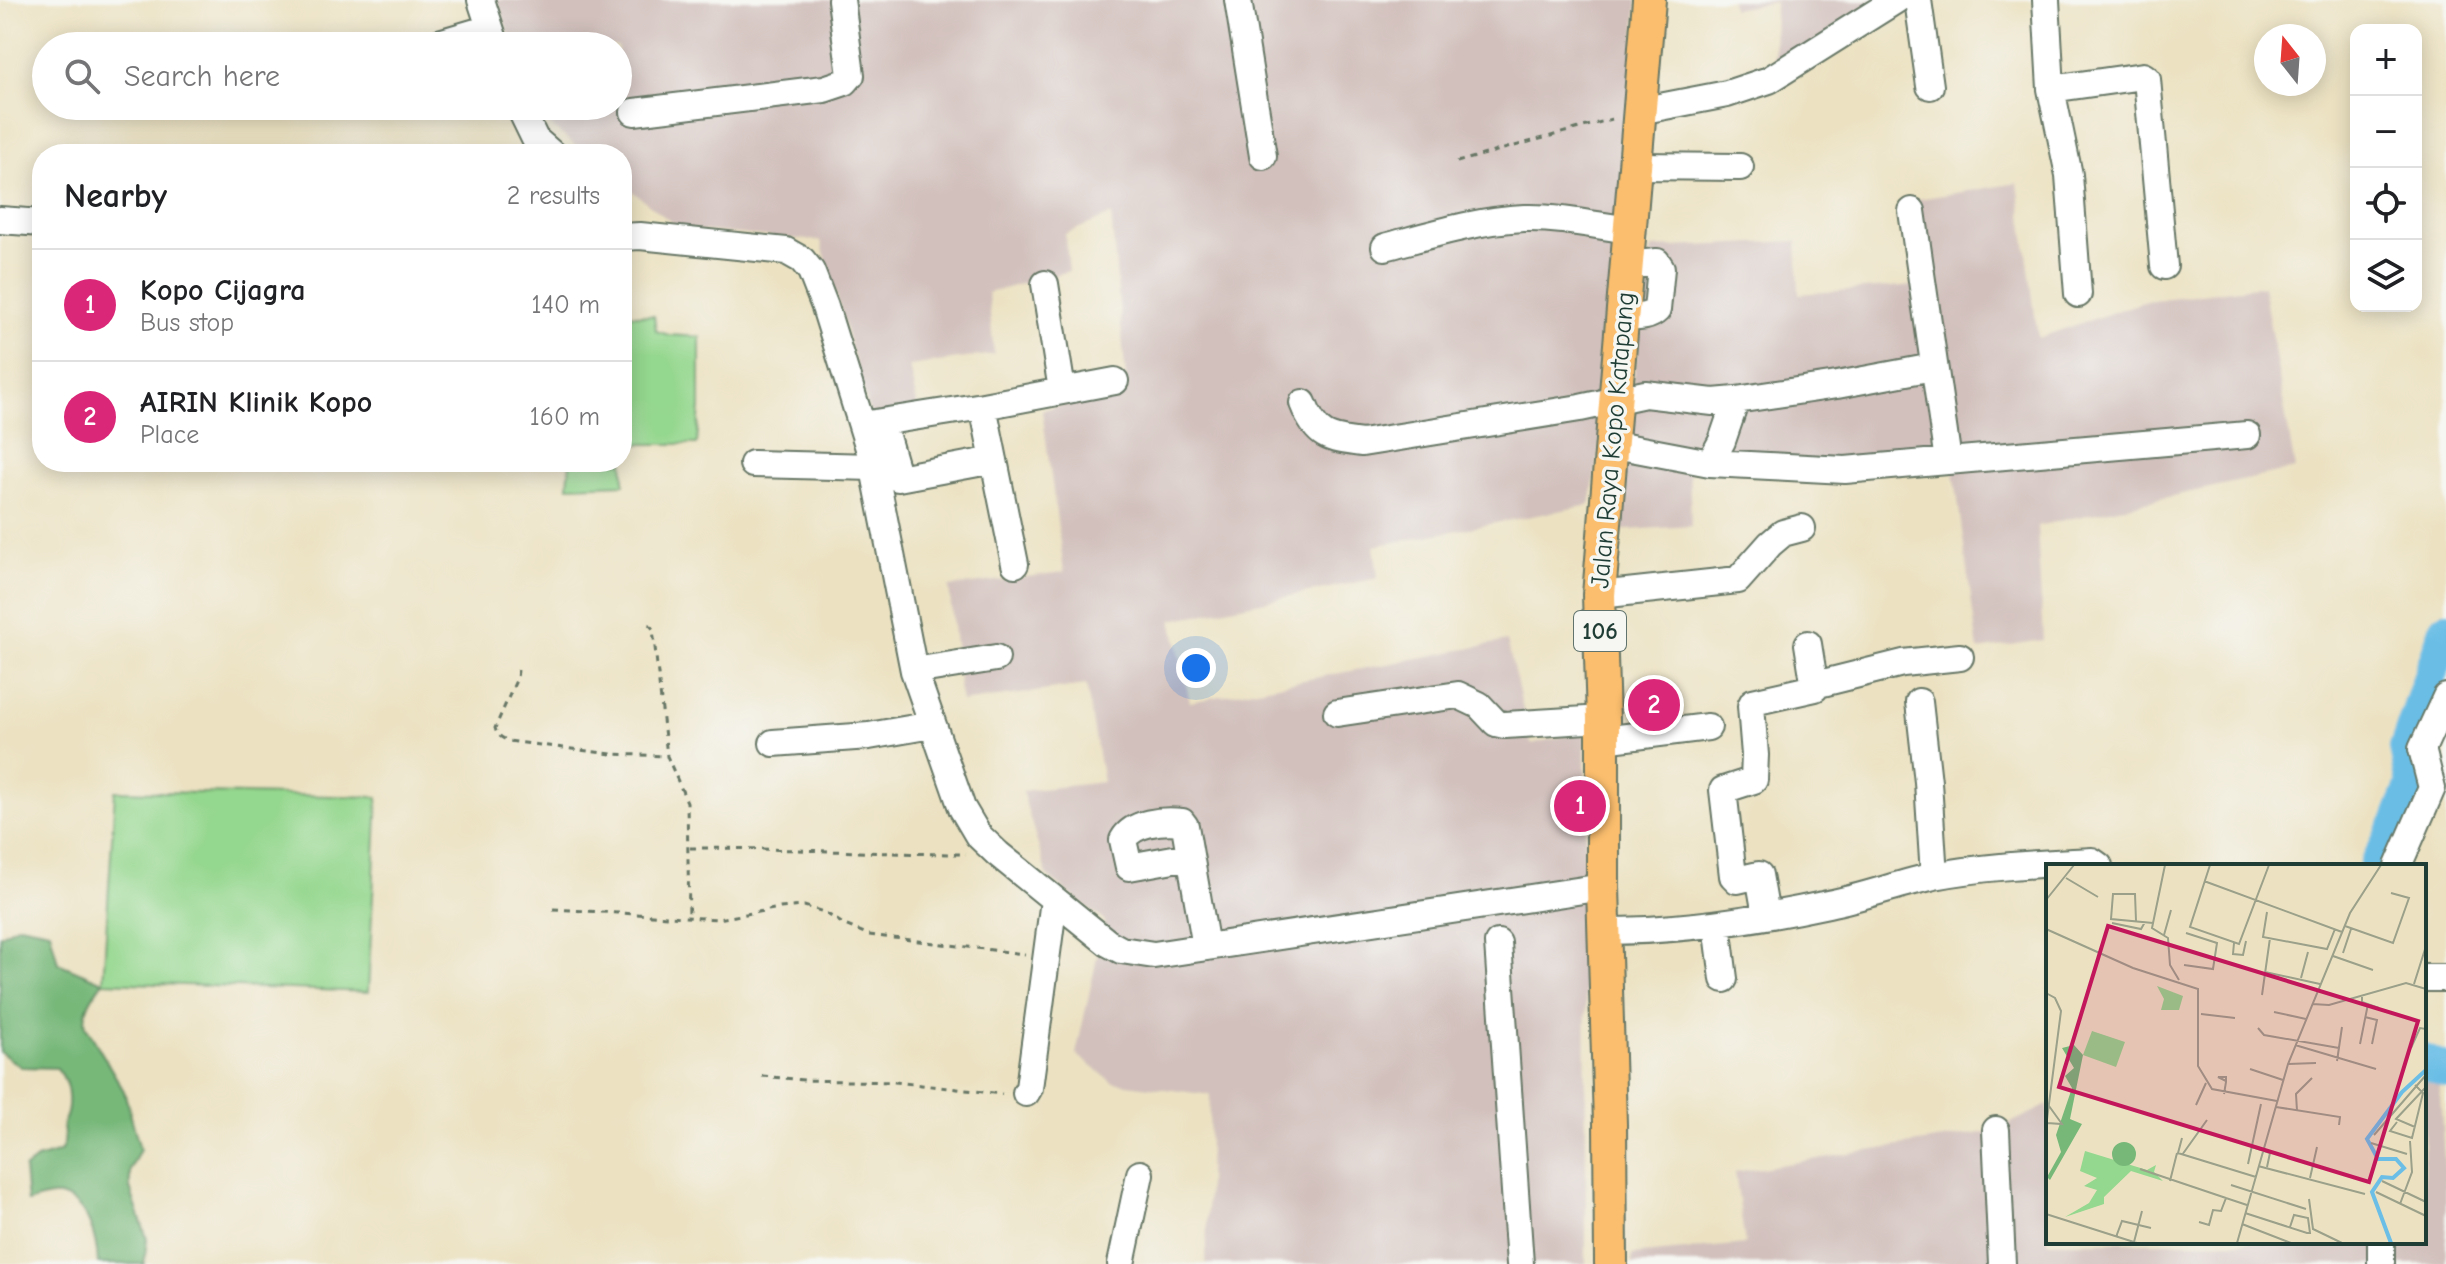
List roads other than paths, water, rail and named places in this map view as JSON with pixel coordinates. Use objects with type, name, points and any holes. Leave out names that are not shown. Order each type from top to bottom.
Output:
[{"type":"main road","name":"Jalan Raya Kopo Katapang","points":[[1611,1264],[1599,595],[1649,0]]},
{"type":"street","points":[[481,0],[491,32]]},
{"type":"street","points":[[634,112],[824,89],[845,82],[851,75],[851,62],[841,0]]},
{"type":"street","points":[[1238,0],[1263,156]]},
{"type":"street","points":[[1639,111],[1727,94],[1769,80],[1896,0]]},
{"type":"street","points":[[1918,0],[1930,86]]},
{"type":"street","points":[[2046,0],[2051,89],[2069,175],[2078,294]]},
{"type":"street","points":[[2051,89],[2143,76],[2147,79],[2164,266]]},
{"type":"street","points":[[1636,166],[1740,167]]},
{"type":"street","points":[[1912,211],[1948,461]]},
{"type":"street","points":[[1385,247],[1460,227],[1523,218],[1629,230]]},
{"type":"street","points":[[0,220],[32,222]]},
{"type":"street","points":[[632,232],[786,251],[806,264],[817,284],[862,425],[874,467],[914,671],[962,808],[978,835],[998,854],[1108,943],[1121,950],[1154,955],[1603,887]]},
{"type":"street","points":[[1045,284],[1062,390]]},
{"type":"street","points":[[1303,403],[1317,430],[1333,440],[1362,443],[1645,394],[1713,402],[1736,400],[1933,367]]},
{"type":"street","points":[[862,425],[1115,381]]},
{"type":"street","points":[[1710,463],[1722,441],[1736,400]]},
{"type":"street","points":[[983,406],[1015,564]]},
{"type":"street","points":[[1610,444],[1710,463],[1845,470],[2247,435]]},
{"type":"street","points":[[887,440],[898,478],[994,460]]},
{"type":"street","points":[[753,464],[874,467]]},
{"type":"street","points":[[1599,595],[1738,580],[1783,533],[1802,528]]},
{"type":"street","points":[[1766,915],[1759,875],[1737,880],[1733,876],[1723,790],[1754,780],[1753,702],[1814,690],[1808,644]]},
{"type":"street","points":[[1815,685],[1903,663],[1960,657]]},
{"type":"street","points":[[914,671],[996,658]]},
{"type":"street","points":[[1337,713],[1458,695],[1479,705],[1496,723],[1505,725],[1603,730],[1708,727]]},
{"type":"street","points":[[2399,864],[2432,788],[2422,749],[2446,697]]},
{"type":"street","points":[[1919,702],[1934,876]]},
{"type":"street","points":[[773,743],[857,738],[932,725]]},
{"type":"street","points":[[1190,856],[1206,947]]},
{"type":"street","points":[[1604,931],[1655,931],[1717,924],[1827,904],[1934,876],[2012,865],[2092,861],[2096,864]]},
{"type":"street","points":[[1026,1093],[1054,900]]},
{"type":"street","points":[[1717,924],[1724,979]]},
{"type":"street","points":[[1498,943],[1520,1264]]},
{"type":"street","points":[[1996,1130],[2002,1264]]},
{"type":"street","points":[[1121,1264],[1140,1174]]},
{"type":"waterway","points":[[2377,864],[2413,784],[2406,748],[2446,629]]},
{"type":"waterway","points":[[2426,1062],[2446,1071]]},
{"type":"place","name":"AIRIN Klinik Kopo","points":[[1654,705]]},
{"type":"place","name":"Kopo Cijagra","points":[[1580,806]]}]
